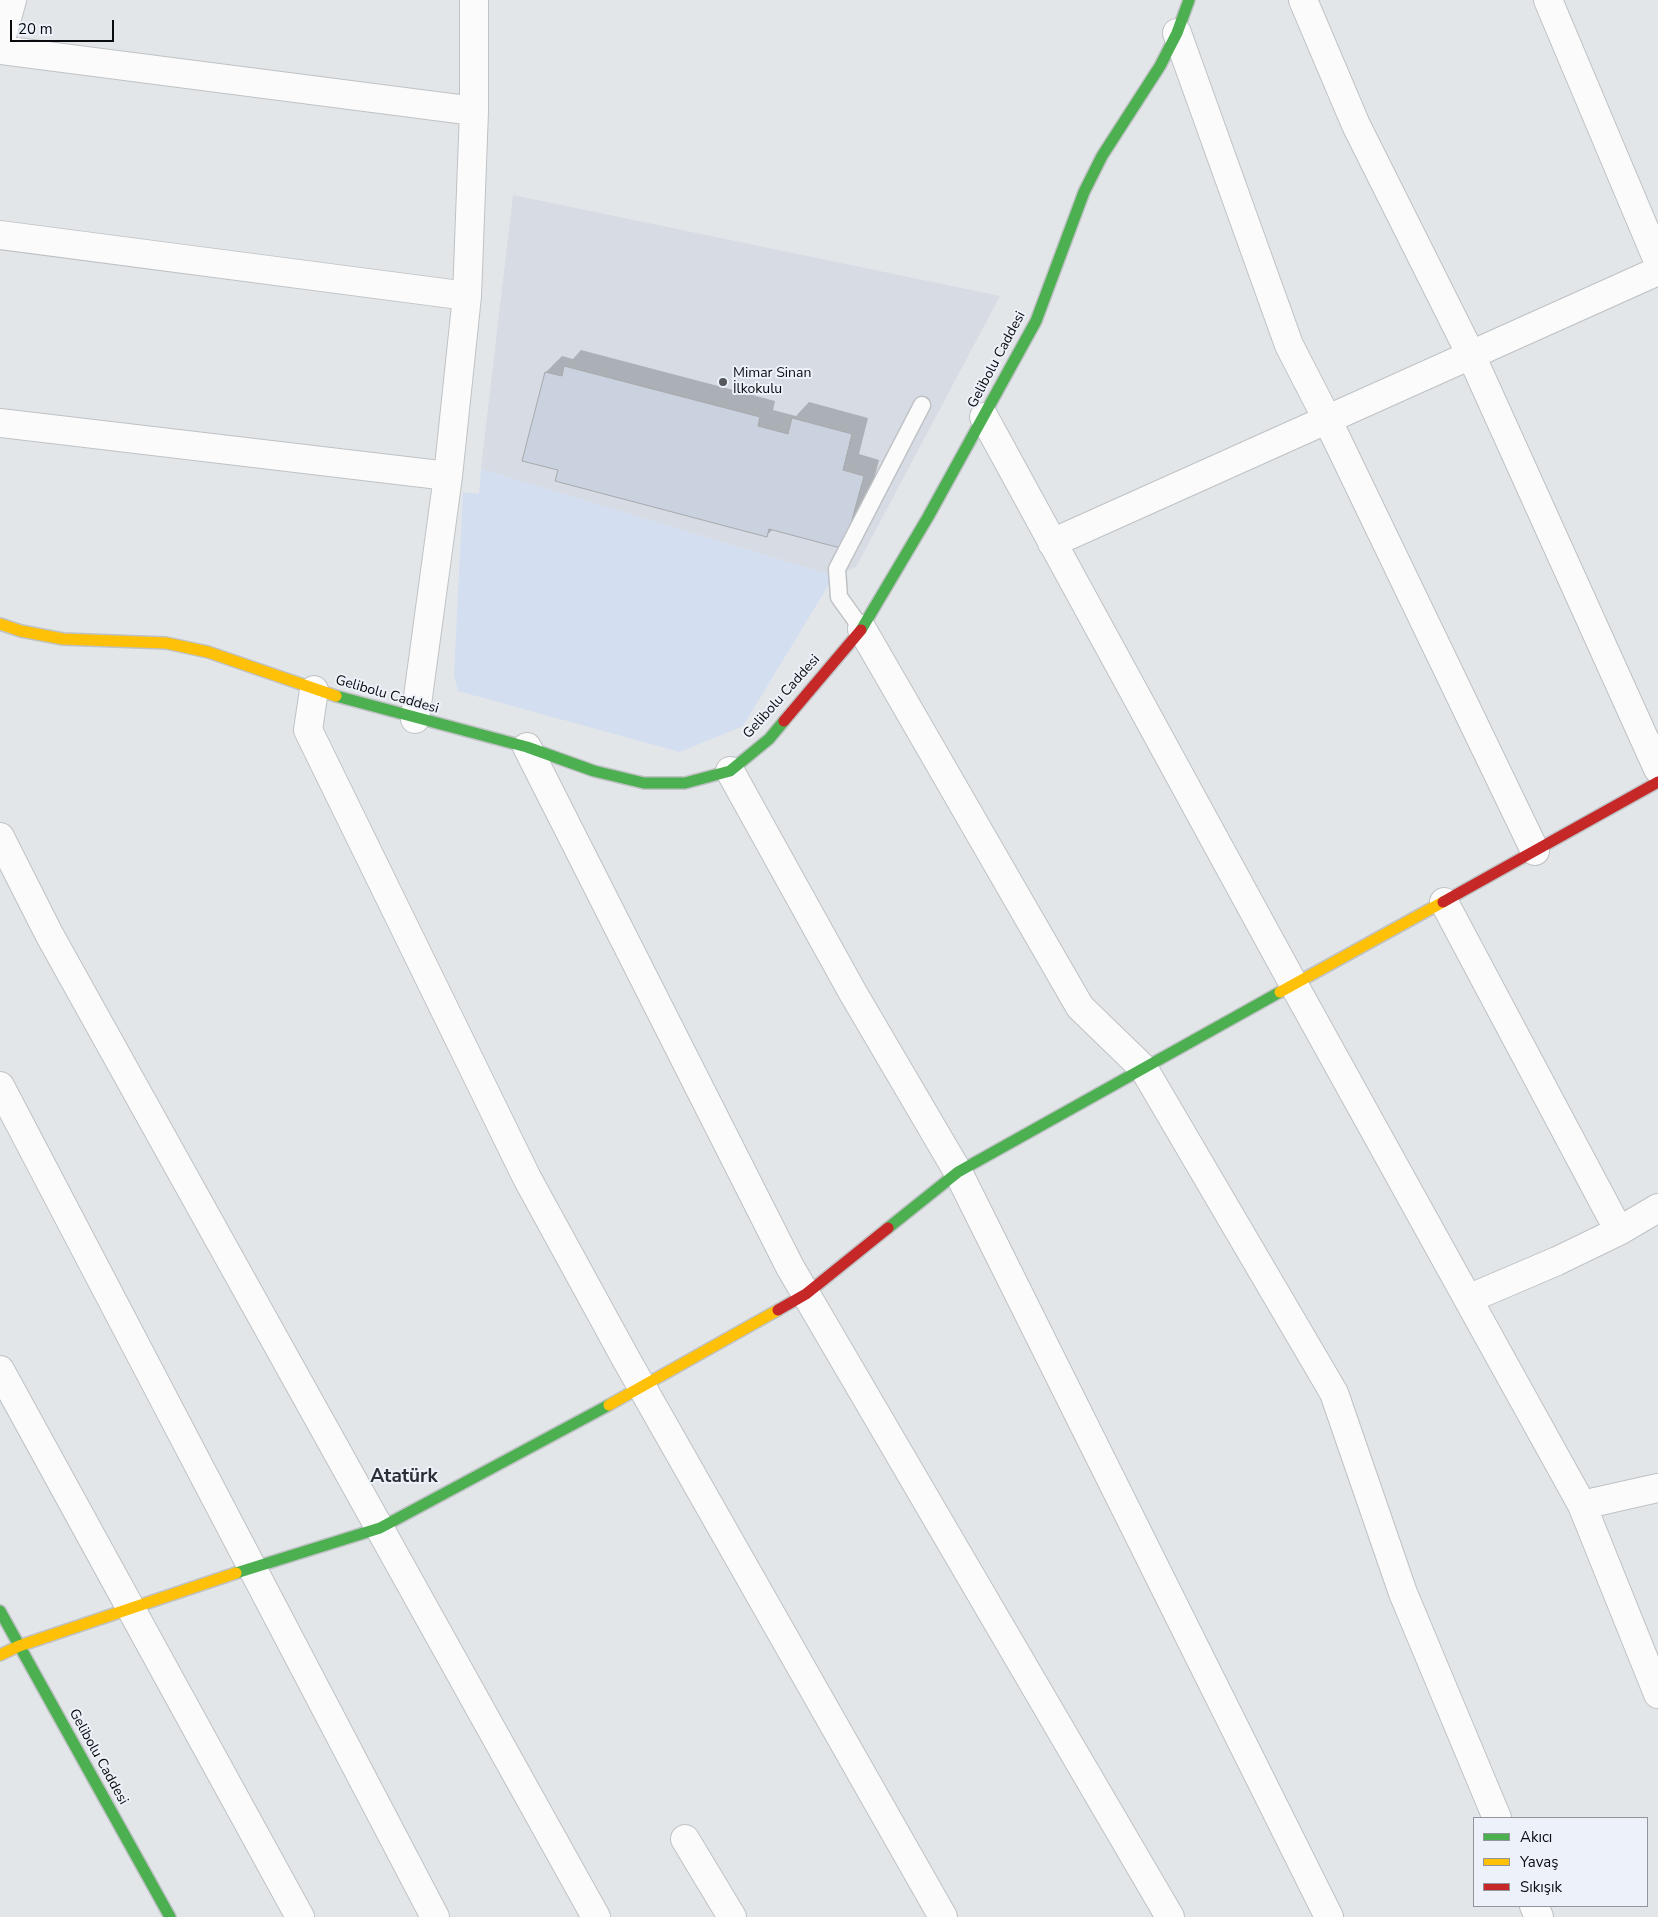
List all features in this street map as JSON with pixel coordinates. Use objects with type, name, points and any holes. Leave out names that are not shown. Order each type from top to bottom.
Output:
[{"type":"street","points":[[0,43],[12,0]]},
{"type":"street","points":[[415,719],[448,476],[467,296],[474,111],[474,0]]},
{"type":"street","name":"Gelibolu Caddesi","points":[[0,624],[21,631],[63,639],[166,643],[208,652],[314,690],[415,719],[527,747],[594,771],[644,783],[685,783],[730,771],[769,739],[862,629],[984,417],[1036,321],[1084,192],[1102,156],[1160,66],[1177,33],[1189,0]]},
{"type":"street","points":[[1304,0],[1356,125],[1471,355],[1658,769]]},
{"type":"street","points":[[1548,0],[1658,261]]},
{"type":"street","points":[[1177,33],[1289,345],[1327,419],[1535,851]]},
{"type":"street","points":[[0,50],[474,111]]},
{"type":"street","points":[[0,235],[467,296]]},
{"type":"street","points":[[1052,543],[1658,271]]},
{"type":"street","points":[[984,417],[1294,985],[1582,1505],[1658,1694]]},
{"type":"street","points":[[0,423],[448,476]]},
{"type":"street","points":[[862,629],[1080,1007],[1144,1069],[1334,1393],[1403,1593],[1497,1817]]},
{"type":"street","points":[[314,690],[308,730],[528,1178],[642,1387],[943,1917]]},
{"type":"street","points":[[527,747],[781,1249],[1170,1917]]},
{"type":"street","points":[[730,771],[853,993],[958,1172],[1329,1917]]},
{"type":"street","points":[[0,1655],[19,1646],[130,1610],[252,1567],[380,1528],[642,1387],[806,1294],[958,1172],[1658,782]]},
{"type":"street","points":[[0,837],[49,934],[596,1917]]},
{"type":"street","points":[[1444,902],[1619,1231]]},
{"type":"street","points":[[0,1086],[434,1917]]},
{"type":"street","points":[[1468,1299],[1619,1231],[1658,1208]]},
{"type":"street","points":[[0,1370],[300,1917]]},
{"type":"street","points":[[1582,1505],[1658,1488]]},
{"type":"street","name":"Gelibolu Caddesi","points":[[0,1611],[170,1917]]},
{"type":"street","points":[[685,1839],[732,1917]]},
{"type":"lane","points":[[862,629],[839,597],[837,569],[922,405]]},
{"type":"shaded area","name":"Mimar Sinan İlkokulu","points":[[513,195],[1000,296],[856,567],[834,576],[481,469]]},
{"type":"shaded area","points":[[481,469],[834,576],[743,726],[680,752],[458,691],[454,675],[463,492],[479,494]]},
{"type":"building","points":[[564,366],[760,417],[758,426],[788,434],[792,418],[852,434],[843,470],[864,476],[844,549],[769,529],[767,537],[555,481],[558,470],[522,461],[545,372],[562,376]]},
{"type":"traffic: fast","points":[[861,630],[928,517],[1036,321],[1084,192],[1102,156],[1160,66],[1177,33],[1189,0]]},
{"type":"traffic: fast","points":[[336,696],[527,747],[594,771],[644,783],[685,783],[730,771],[769,739],[784,721]]},
{"type":"traffic: fast","points":[[888,1228],[958,1172],[1280,992]]},
{"type":"traffic: fast","points":[[236,1573],[380,1528],[609,1405]]},
{"type":"traffic: fast","points":[[0,1611],[170,1917]]},
{"type":"traffic: slow","points":[[0,624],[21,631],[63,639],[166,643],[208,652],[336,696]]},
{"type":"traffic: slow","points":[[1280,992],[1443,902]]},
{"type":"traffic: slow","points":[[609,1405],[778,1310]]},
{"type":"traffic: slow","points":[[0,1655],[19,1646],[236,1573]]},
{"type":"traffic: jam","points":[[784,721],[861,630]]},
{"type":"traffic: jam","points":[[1443,902],[1658,782]]},
{"type":"traffic: jam","points":[[778,1310],[806,1294],[888,1228]]},
{"type":"place","name":"Mimar Sinan İlkokulu","points":[[723,382]]},
{"type":"district","name":"Atatürk","points":[[404,1477]]}]
